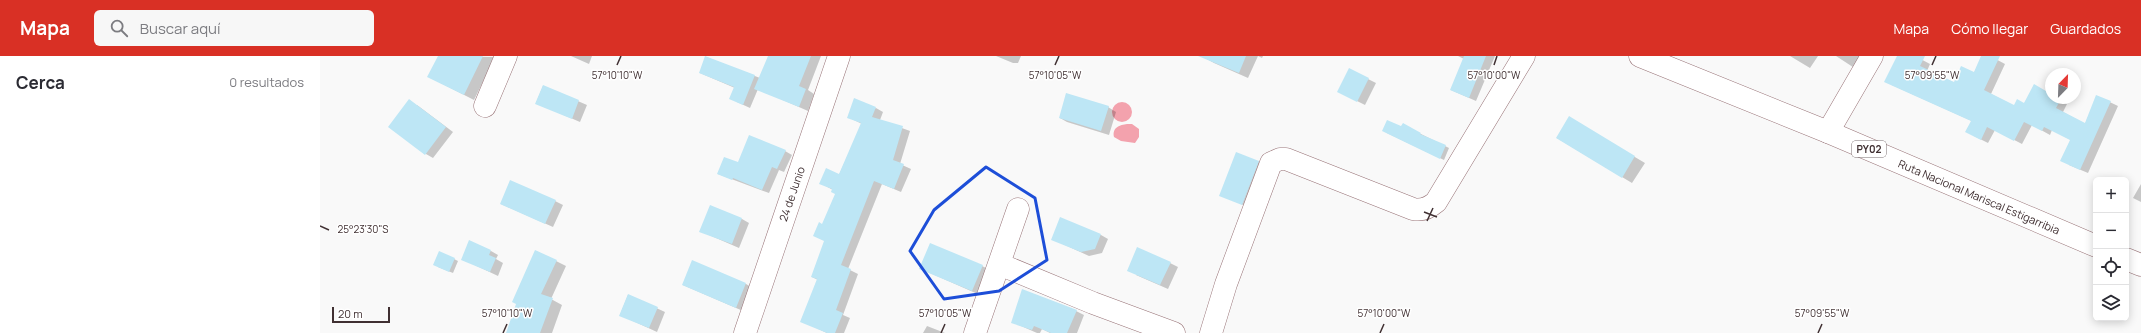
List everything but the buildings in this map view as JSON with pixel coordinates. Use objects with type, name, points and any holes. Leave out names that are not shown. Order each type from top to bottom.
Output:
[{"type":"street","points":[[485,106],[506,56]]},
{"type":"street","name":"24 de Junio","points":[[745,333],[839,56]]},
{"type":"street","points":[[1211,333],[1226,284],[1271,163],[1280,159],[1286,159],[1413,209],[1425,209],[1431,207],[1436,202],[1524,56]]},
{"type":"street","name":"Ruta Nacional Mariscal Estigarribia","points":[[1640,56],[1828,132],[2093,245]]},
{"type":"street","points":[[1828,132],[1872,56]]},
{"type":"street","points":[[975,333],[1018,208]]},
{"type":"street","points":[[2129,260],[2141,265]]},
{"type":"street","points":[[999,264],[1093,304],[1174,333]]},
{"type":"highlighted area","points":[[986,167],[1035,198],[1047,260],[999,291],[944,299],[910,251],[934,210]]},
{"type":"shaded area","points":[[1118,102],[1126,102],[1132,108],[1132,116],[1126,122],[1118,122],[1112,116],[1112,108]]},
{"type":"shaded area","points":[[1132,124],[1139,129],[1139,137],[1135,143],[1121,141],[1114,137],[1115,129],[1119,126]]}]
